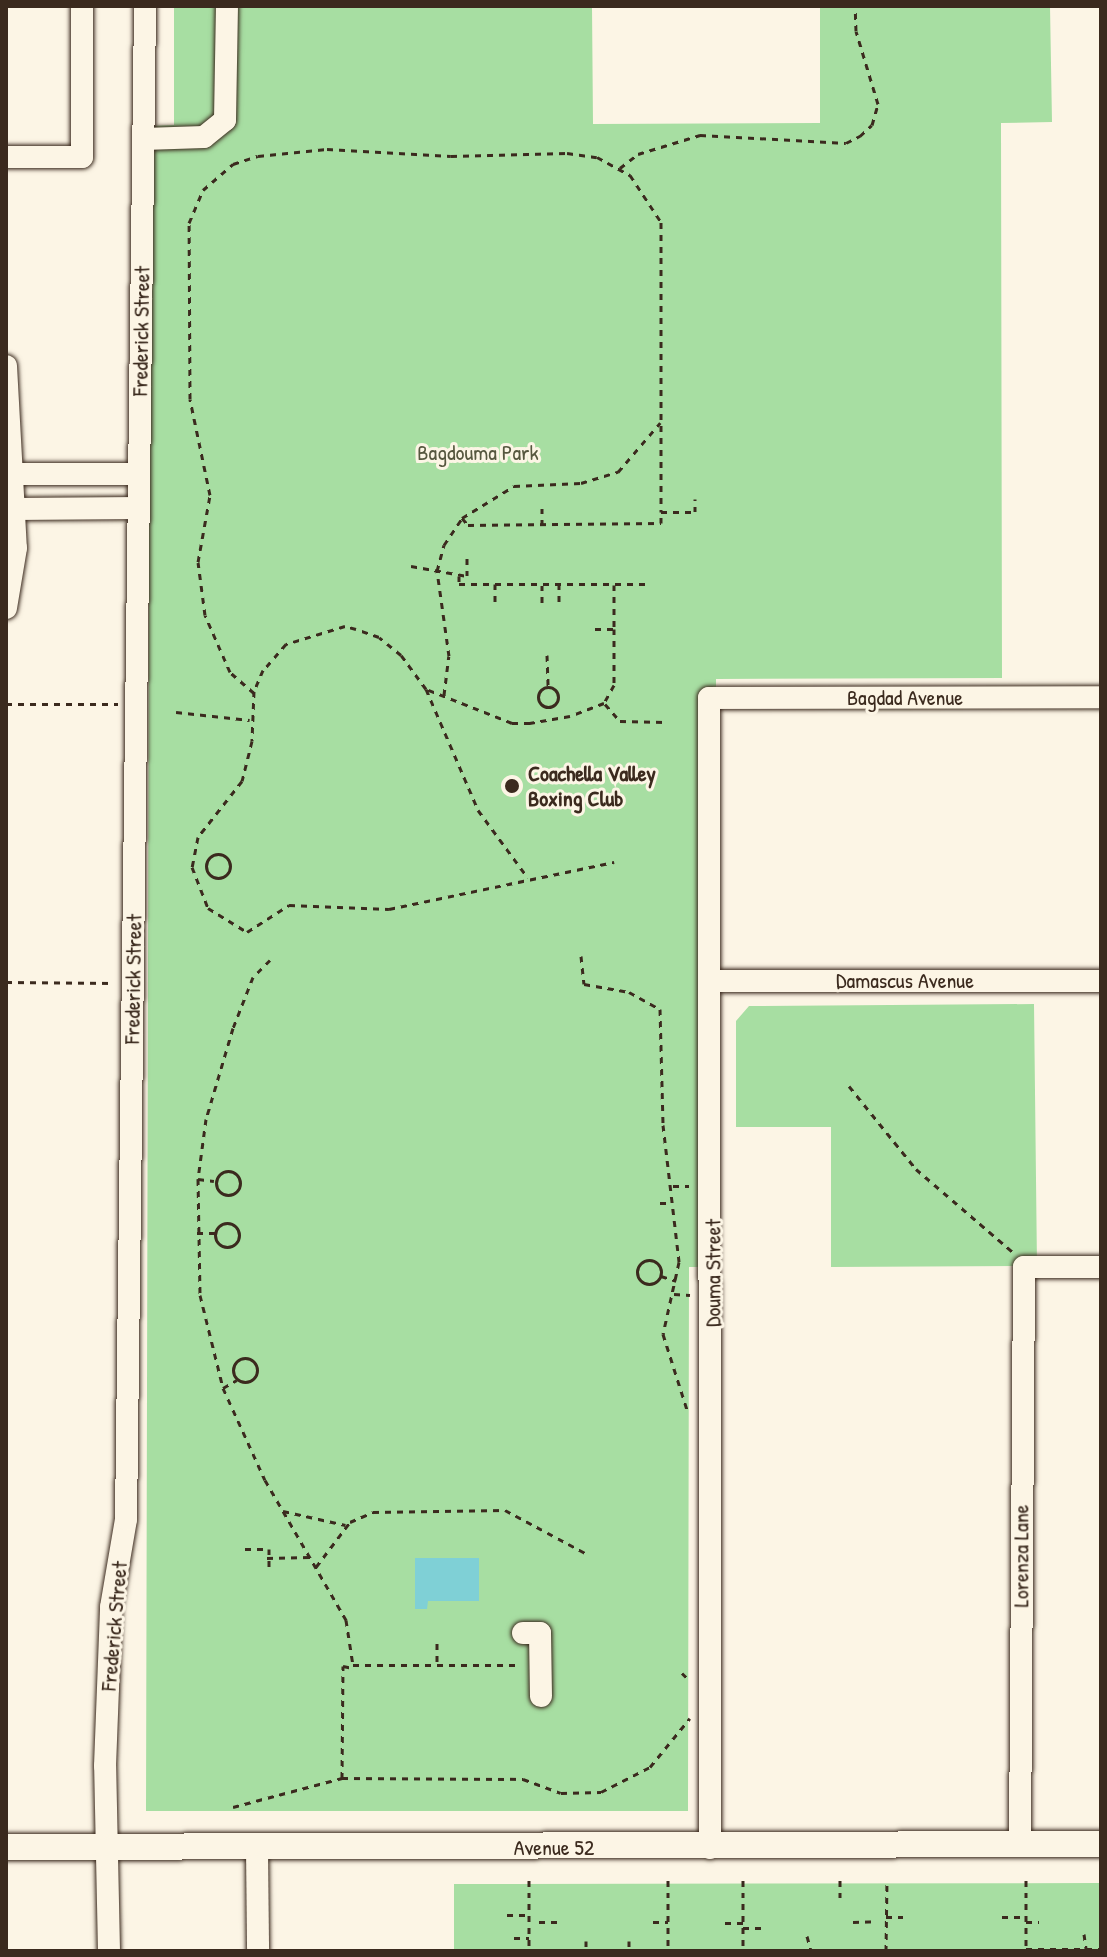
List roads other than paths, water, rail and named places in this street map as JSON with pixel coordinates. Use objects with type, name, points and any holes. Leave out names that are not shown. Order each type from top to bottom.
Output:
[{"type":"main road","name":"Avenue 52","points":[[6,1847],[710,1848],[1101,1844]]},
{"type":"street","points":[[6,157],[82,157],[82,6]]},
{"type":"street","name":"Frederick Street","points":[[109,1951],[111,1607],[126,1519],[145,6]]},
{"type":"street","points":[[144,139],[204,137],[225,120],[227,6]]},
{"type":"street","points":[[6,366],[14,509],[14,576],[6,608]]},
{"type":"street","points":[[13,474],[139,474]]},
{"type":"street","points":[[14,509],[139,508]]},
{"type":"street","name":"Bagdad Avenue","points":[[709,698],[1101,697]]},
{"type":"street","name":"Douma Street","points":[[709,698],[710,1848]]},
{"type":"street","name":"Damascus Avenue","points":[[710,981],[1101,981]]},
{"type":"street","name":"Lorenza Lane","points":[[1020,1845],[1024,1267],[1101,1267]]},
{"type":"street","points":[[523,1633],[540,1633],[541,1696]]},
{"type":"street","points":[[257,1848],[258,1951]]},
{"type":"water","points":[[415,1558],[479,1558],[479,1601],[428,1601],[427,1609],[415,1609]]},
{"type":"place","name":"Coachella Valley Boxing Club","points":[[512,786]]},
{"type":"park label","name":"Bagdouma Park","points":[[478,453]]}]
